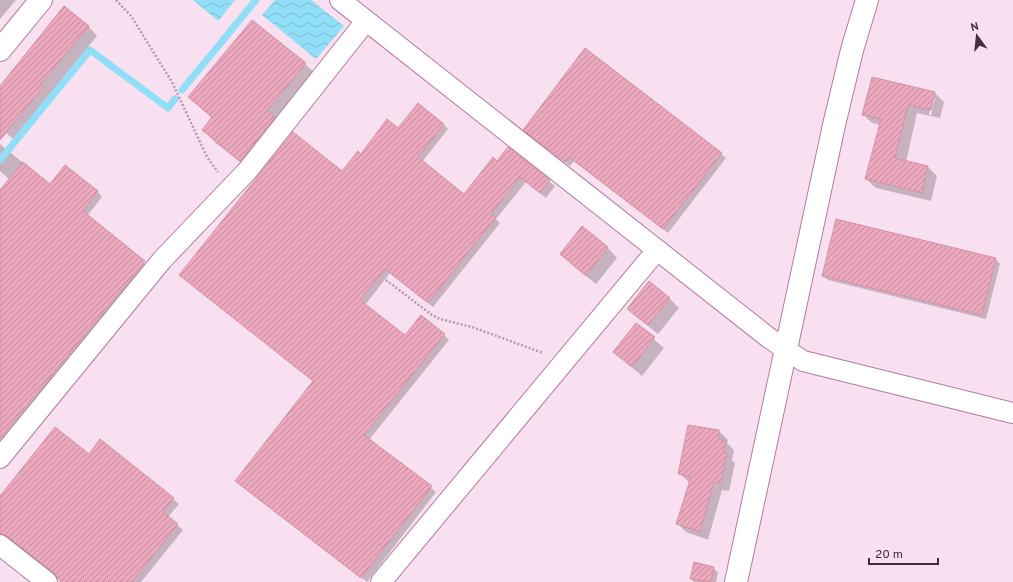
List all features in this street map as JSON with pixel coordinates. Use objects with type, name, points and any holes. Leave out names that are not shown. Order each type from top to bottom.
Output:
[{"type":"street","points":[[0,50],[41,0]]},
{"type":"street","points":[[340,0],[769,338],[803,361],[1013,413]]},
{"type":"street","points":[[736,582],[841,95],[867,0]]},
{"type":"street","points":[[0,458],[162,260],[248,170],[366,21]]},
{"type":"street","points":[[381,582],[657,250]]},
{"type":"street","points":[[0,545],[47,582]]},
{"type":"path","points":[[116,0],[131,16],[141,31],[180,97],[207,157],[231,188]]},
{"type":"path","points":[[386,280],[432,315],[440,319],[472,327],[556,358],[563,363]]},
{"type":"water","points":[[193,0],[235,0],[218,21]]},
{"type":"water","points":[[275,0],[311,0],[344,26],[316,59],[262,15]]},
{"type":"building","points":[[64,6],[89,26],[40,85],[43,87],[0,140],[0,86]]},
{"type":"building","points":[[252,20],[306,63],[267,111],[275,117],[240,161],[202,130],[212,117],[188,97]]},
{"type":"building","points":[[585,48],[722,153],[663,229],[569,157],[565,162],[523,130]]},
{"type":"building","points":[[872,77],[935,92],[931,110],[908,105],[895,158],[928,166],[922,193],[865,179],[881,119],[862,115]]},
{"type":"building","points":[[418,103],[444,124],[418,157],[464,194],[493,157],[497,161],[508,147],[550,180],[540,193],[520,177],[491,214],[496,217],[428,303],[385,269],[360,300],[405,335],[421,315],[445,334],[364,435],[432,486],[361,578],[235,481],[313,381],[179,275],[293,132],[342,171],[358,151],[361,154],[387,119],[398,128]]},
{"type":"building","points":[[23,162],[50,184],[65,165],[98,191],[83,211],[145,261],[0,438],[0,190]]},
{"type":"building","points":[[836,219],[996,258],[982,315],[822,276]]},
{"type":"building","points":[[582,226],[608,247],[586,276],[560,254]]},
{"type":"building","points":[[649,281],[670,298],[648,325],[627,309]]},
{"type":"building","points":[[636,323],[655,337],[632,367],[613,352]]},
{"type":"building","points":[[688,425],[719,430],[718,439],[726,441],[724,452],[727,453],[721,483],[714,482],[700,532],[676,524],[691,477],[678,474]]},
{"type":"building","points":[[55,427],[89,454],[100,439],[174,498],[163,512],[178,524],[132,582],[61,582],[54,573],[7,536],[0,534],[0,496]]},
{"type":"building","points":[[694,562],[714,567],[711,582],[690,579]]},
{"type":"waterway","points":[[182,90],[256,0]]},
{"type":"waterway","points":[[0,160],[90,50],[168,108],[175,99]]}]
